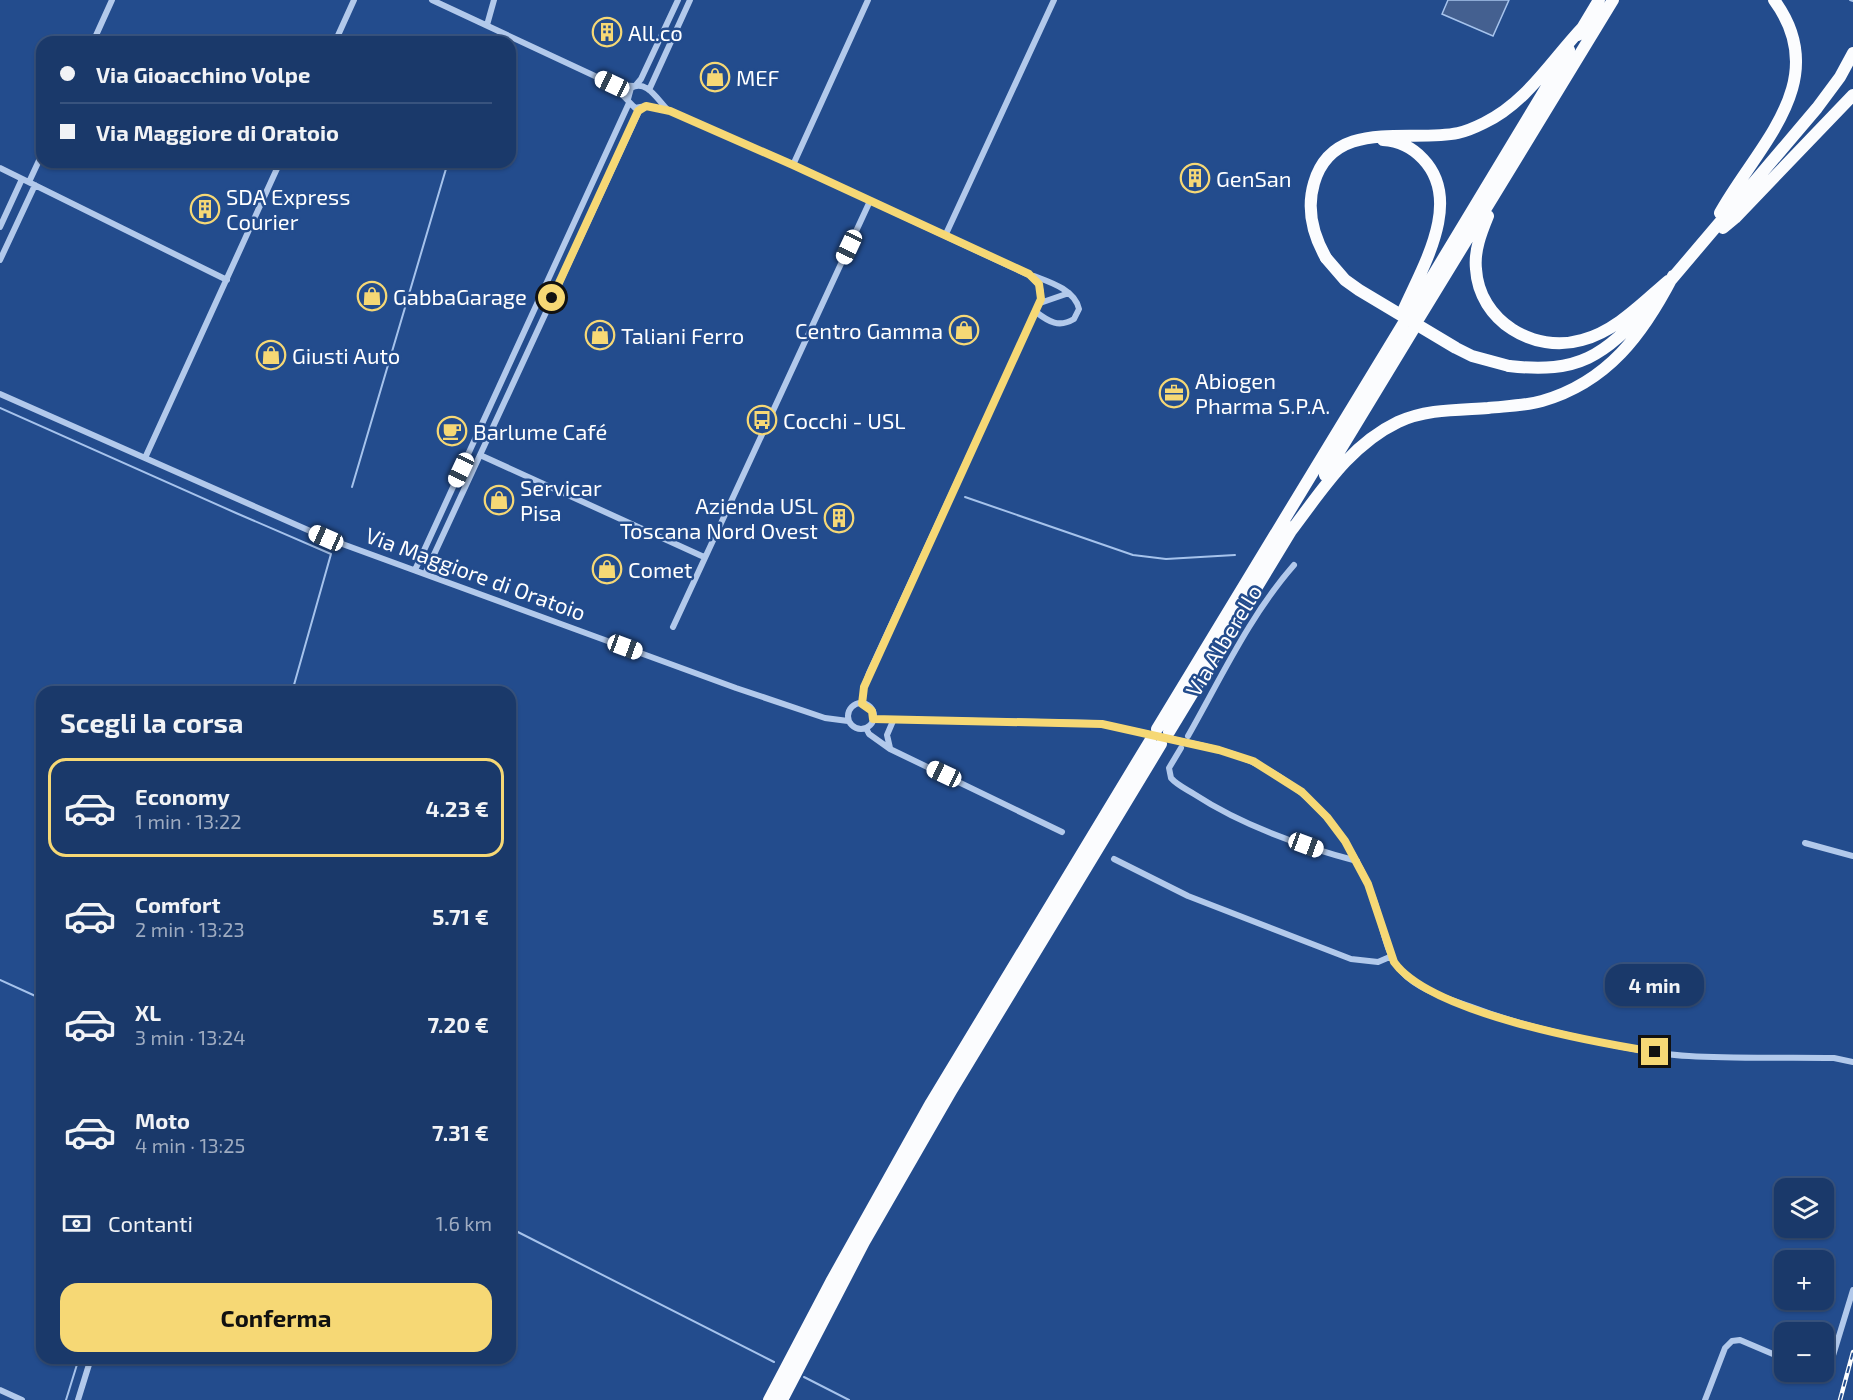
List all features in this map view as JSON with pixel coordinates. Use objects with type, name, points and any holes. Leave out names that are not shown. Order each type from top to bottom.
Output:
[{"type":"highway","points":[[1412,313],[1505,177],[1595,17],[1599,0]]},
{"type":"highway","points":[[1612,0],[1582,28],[1525,94],[1509,108],[1487,121],[1458,133],[1397,134],[1364,138],[1336,151],[1320,168],[1315,180],[1311,195],[1311,214],[1315,234],[1326,258],[1345,280],[1472,356],[1509,366],[1527,368],[1561,367],[1582,362],[1600,352],[1625,332],[1817,108],[1840,77],[1853,53]]},
{"type":"highway","points":[[1703,243],[1788,106],[1795,66],[1794,46],[1788,24],[1774,0]]},
{"type":"highway","points":[[1412,313],[1582,28]]},
{"type":"highway","points":[[1703,243],[1735,218],[1853,95]]},
{"type":"highway","points":[[1364,138],[1399,142],[1417,152],[1428,164],[1440,193],[1437,226],[1422,270],[1412,313]]},
{"type":"highway","points":[[1505,177],[1478,245],[1476,271],[1478,284],[1488,307],[1503,322],[1523,336],[1545,343],[1581,341],[1595,336],[1619,322],[1674,276]]},
{"type":"highway","points":[[1291,531],[1405,325],[1163,730],[1291,531],[1346,459],[1369,439],[1393,424],[1413,416],[1437,411],[1518,406],[1566,393],[1596,376],[1624,351],[1660,302],[1674,276]]},
{"type":"highway","points":[[769,1400],[845,1255],[931,1103],[1156,742],[864,1242],[782,1400]]},
{"type":"street","points":[[96,36],[112,0]]},
{"type":"street","points":[[338,36],[354,0]]},
{"type":"street","points":[[432,0],[510,36]]},
{"type":"street","points":[[487,25],[494,0]]},
{"type":"street","points":[[415,570],[628,101],[628,91],[641,79],[678,0]]},
{"type":"street","points":[[425,574],[643,107],[651,99],[650,92],[690,0]]},
{"type":"street","points":[[793,165],[868,0]]},
{"type":"street","points":[[945,236],[1054,0]]},
{"type":"street","points":[[516,39],[612,84],[635,108],[670,111],[1048,281],[1069,293],[1075,299],[1079,309],[1077,317],[1072,321],[1056,324],[1038,307]]},
{"type":"street","points":[[612,84],[645,86],[670,111]]},
{"type":"street","points":[[0,168],[227,280]]},
{"type":"street","points":[[0,260],[37,168]]},
{"type":"street","points":[[145,458],[277,168]]},
{"type":"street","points":[[0,228],[22,179]]},
{"type":"street","points":[[673,627],[870,201]]},
{"type":"street","points":[[862,704],[869,673],[1038,307],[1042,296],[1040,287],[1029,274]]},
{"type":"street","points":[[1038,307],[1069,293]]},
{"type":"street","name":"Via Maggiore di Oratoio","points":[[0,394],[326,538],[803,711],[825,718],[848,721],[853,727],[866,729],[868,734],[890,748],[1062,832]]},
{"type":"street","points":[[480,454],[704,557]]},
{"type":"street","name":"Via Alberello","points":[[1188,736],[1224,670],[1276,585],[1294,565]]},
{"type":"street","points":[[848,721],[848,712],[851,708],[862,704],[872,711],[873,719],[866,729]]},
{"type":"street","points":[[873,719],[1092,723],[1233,753],[1253,761],[1292,784],[1327,817],[1357,861],[1371,893],[1392,956],[1402,972],[1424,988],[1523,1025],[1586,1040],[1690,1056],[1834,1058],[1853,1062]]},
{"type":"street","points":[[890,748],[887,735],[893,721]]},
{"type":"street","points":[[1181,748],[1169,768],[1171,778],[1201,799],[1227,815],[1250,825],[1330,854],[1357,861]]},
{"type":"street","points":[[1805,843],[1853,856]]},
{"type":"street","points":[[1114,859],[1203,902],[1351,959],[1378,962],[1392,956]]},
{"type":"street","points":[[1834,1352],[1853,1290]]},
{"type":"street","points":[[1705,1400],[1725,1348],[1732,1341],[1740,1340],[1774,1354]]},
{"type":"street","points":[[78,1400],[89,1364]]},
{"type":"street","points":[[0,1390],[22,1400]]},
{"type":"water","points":[[1448,0],[1509,0],[1493,36],[1442,14]]},
{"type":"waterway","points":[[352,487],[446,168]]},
{"type":"waterway","points":[[0,408],[331,554],[294,686]]},
{"type":"waterway","points":[[965,497],[1133,555],[1166,559],[1235,555]]},
{"type":"waterway","points":[[0,980],[36,996]]},
{"type":"waterway","points":[[516,1231],[774,1362]]},
{"type":"waterway","points":[[66,1400],[77,1364]]},
{"type":"waterway","points":[[804,1377],[849,1400]]},
{"type":"railway","points":[[1840,1400],[1853,1352]]},
{"type":"place","name":"All.co","points":[[607,32]]},
{"type":"place","name":"MEF","points":[[715,77]]},
{"type":"place","name":"GenSan","points":[[1195,178]]},
{"type":"place","name":"SDA Express Courier","points":[[205,209]]},
{"type":"place","name":"GabbaGarage","points":[[372,296]]},
{"type":"place","name":"Centro Gamma","points":[[964,330]]},
{"type":"place","name":"Taliani Ferro","points":[[600,335]]},
{"type":"place","name":"Giusti Auto","points":[[271,355]]},
{"type":"place","name":"Abiogen Pharma S.P.A.","points":[[1174,393]]},
{"type":"place","name":"Cocchi - USL","points":[[762,420]]},
{"type":"place","name":"Barlume Café","points":[[452,431]]},
{"type":"place","name":"Servicar Pisa","points":[[499,500]]},
{"type":"place","name":"Azienda USL Toscana Nord Ovest","points":[[839,518]]},
{"type":"place","name":"Comet","points":[[607,569]]},
{"type":"route","points":[[552,298],[638,111],[646,106],[670,111],[1029,274],[1039,284],[1041,299],[869,673],[862,704],[870,707],[873,719],[1102,724],[1219,750],[1253,761],[1302,792],[1327,817],[1345,841],[1368,884],[1394,962],[1416,983],[1445,998],[1523,1025],[1586,1040],[1655,1052]]}]
